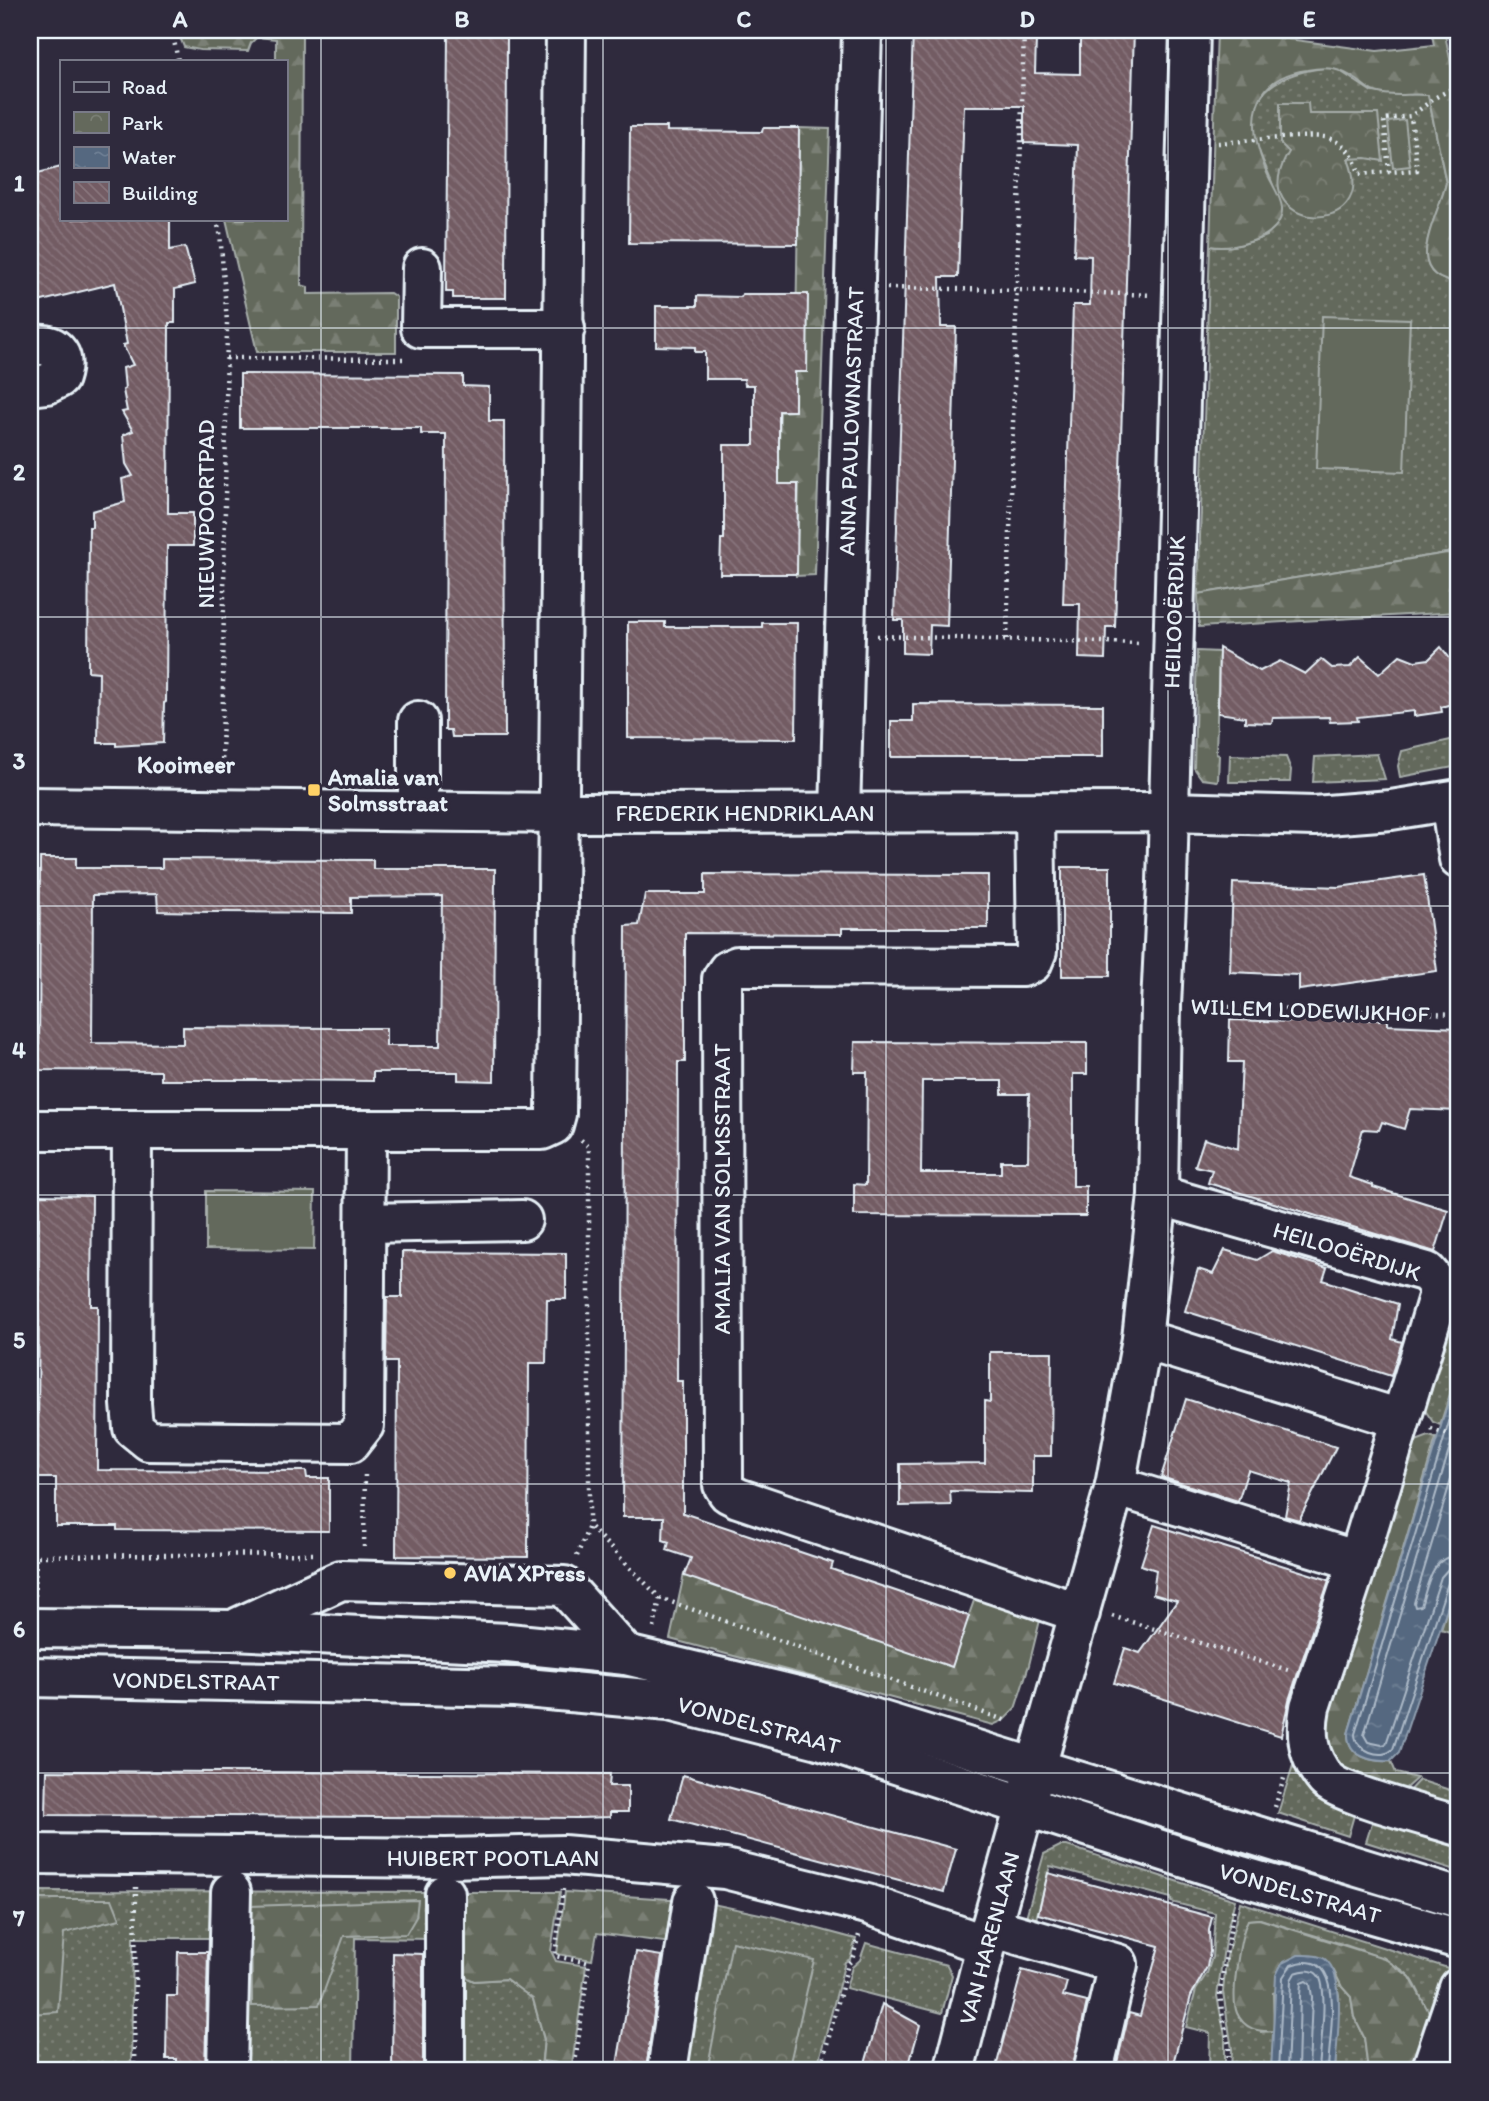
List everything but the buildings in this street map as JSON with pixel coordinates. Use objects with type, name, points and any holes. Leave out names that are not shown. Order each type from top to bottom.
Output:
[{"type":"street","points":[[30,1130],[542,1130],[553,1125],[556,1114],[560,813],[566,30]]},
{"type":"street","name":"ANNA PAULOWNASTRAAT","points":[[839,813],[862,30]]},
{"type":"street","name":"HEILOOËRDIJK","points":[[1036,1767],[1115,1486],[1142,1339],[1158,1195],[1161,1005],[1169,812],[1190,30]]},
{"type":"street","points":[[422,268],[421,328],[565,328]]},
{"type":"street","points":[[30,346],[42,344],[53,347],[61,358],[62,368],[59,379],[30,386]]},
{"type":"street","points":[[418,721],[418,811]]},
{"type":"street","points":[[1455,800],[1459,859]]},
{"type":"street","name":"FREDERIK HENDRIKLAAN","points":[[30,807],[560,813],[1169,812],[1314,816],[1391,810],[1455,800]]},
{"type":"street","name":"AMALIA VAN SOLMSSTRAAT","points":[[1035,813],[1037,951],[1032,963],[1022,967],[737,966],[728,970],[722,979],[723,1485],[728,1493],[738,1498],[1080,1613]]},
{"type":"street","points":[[132,1130],[133,1428],[149,1441],[350,1443],[364,1424],[366,1131]]},
{"type":"street","name":"HEILOOËRDIJK","points":[[1158,1195],[1427,1272],[1438,1285],[1438,1297],[1411,1423],[1358,1562],[1310,1707],[1306,1732],[1311,1752]]},
{"type":"street","points":[[365,1223],[522,1220]]},
{"type":"street","points":[[1142,1339],[1411,1423]]},
{"type":"street","points":[[1115,1486],[1358,1562]]},
{"type":"street","points":[[233,1630],[341,1580],[564,1586],[626,1655]]},
{"type":"street","name":"VONDELSTRAAT","points":[[32,1628],[233,1630],[508,1643],[626,1655],[810,1699],[1459,1898]]},
{"type":"street","name":"VONDELSTRAAT","points":[[30,1677],[515,1687],[669,1701],[819,1739],[1241,1876],[1459,1939]]},
{"type":"street","points":[[1311,1752],[1327,1781],[1350,1792],[1459,1826]]},
{"type":"street","name":"VAN HARENLAAN","points":[[954,2071],[988,1936],[1036,1767]]},
{"type":"street","name":"HUIBERT POOTLAAN","points":[[30,1854],[446,1858],[557,1855],[725,1869],[988,1936],[1118,1964],[1093,2071]]},
{"type":"street","points":[[227,2071],[231,1892]]},
{"type":"street","points":[[445,1894],[445,2071]]},
{"type":"street","points":[[667,2071],[693,1901]]},
{"type":"street","points":[[1432,2071],[1459,1988]]},
{"type":"path","points":[[172,30],[178,60]]},
{"type":"path","points":[[1007,639],[1024,30]]},
{"type":"path","points":[[1449,30],[1459,79]]},
{"type":"path","points":[[1389,172],[1384,119],[1411,116],[1436,97],[1459,85]]},
{"type":"path","points":[[1186,145],[1326,137],[1343,146],[1355,159],[1359,174],[1417,170],[1411,116]]},
{"type":"path","name":"NIEUWPOORTPAD","points":[[216,220],[220,232],[227,322],[222,810]]},
{"type":"path","points":[[855,287],[1183,296]]},
{"type":"path","points":[[226,358],[421,359],[421,328]]},
{"type":"path","points":[[845,635],[1173,644]]},
{"type":"path","name":"WILLEM LODEWIJKHOF","points":[[1161,1005],[1459,1014]]},
{"type":"path","points":[[1411,1423],[1459,1438]]},
{"type":"path","points":[[350,1443],[365,1469],[364,1553]]},
{"type":"path","points":[[32,1628],[33,1556],[323,1554]]},
{"type":"path","points":[[1080,1613],[1104,1614],[1319,1679]]},
{"type":"path","points":[[1266,1838],[1290,1756],[1295,1749],[1311,1752]]},
{"type":"path","points":[[134,2071],[136,1855]]},
{"type":"path","points":[[536,2063],[574,2070],[590,1963],[555,1956],[563,1886],[558,1886],[557,1855]]},
{"type":"path","points":[[1228,2071],[1229,2045],[1220,1993],[1241,1876]]},
{"type":"path","points":[[820,2071],[867,1904]]},
{"type":"green space","points":[[177,30],[302,30],[301,285],[308,287],[308,294],[390,293],[396,297],[396,352],[257,352],[226,220],[287,220],[287,60],[276,60],[276,39],[257,37],[248,51],[184,47]]},
{"type":"green space","points":[[1217,30],[1236,30],[1377,51],[1434,45],[1431,30],[1444,30],[1459,102],[1459,283],[1441,278],[1430,269],[1426,257],[1431,228],[1446,183],[1428,95],[1388,95],[1375,92],[1351,76],[1327,68],[1288,75],[1273,82],[1263,93],[1258,106],[1256,135],[1265,168],[1281,203],[1282,213],[1278,223],[1258,239],[1234,246],[1210,246]]},
{"type":"green space","points":[[1334,67],[1372,92],[1428,95],[1446,183],[1431,228],[1426,257],[1430,269],[1441,278],[1459,283],[1459,551],[1198,594],[1210,246],[1232,246],[1267,236],[1275,193],[1258,148],[1254,127],[1255,111],[1261,97],[1271,86],[1283,79],[1316,69]]},
{"type":"green space","points":[[1280,103],[1308,103],[1309,114],[1378,114],[1383,161],[1348,159],[1353,186],[1346,204],[1331,214],[1313,216],[1295,211],[1282,198],[1279,178],[1289,152],[1280,143]]},
{"type":"green space","points":[[1405,120],[1410,166],[1393,168],[1388,122]]},
{"type":"green space","points":[[799,128],[830,129],[815,575],[796,576],[799,485],[778,484],[780,412],[795,411]]},
{"type":"green space","points":[[1322,316],[1410,319],[1404,472],[1316,469]]},
{"type":"green space","points":[[1459,551],[1459,612],[1199,627],[1198,594]]},
{"type":"green space","points":[[1197,651],[1219,652],[1216,754],[1219,755],[1218,781],[1202,779],[1194,768]]},
{"type":"green space","points":[[1459,738],[1459,766],[1400,777],[1398,766],[1402,751]]},
{"type":"green space","points":[[1377,754],[1385,779],[1313,782],[1315,757]]},
{"type":"green space","points":[[1230,755],[1286,757],[1291,770],[1290,782],[1229,782]]},
{"type":"green space","points":[[206,1191],[315,1192],[314,1250],[206,1249]]},
{"type":"green space","points":[[1459,1259],[1459,1366],[1440,1425],[1433,1422],[1416,1397]]},
{"type":"green space","points":[[1429,1436],[1436,1438],[1348,1734],[1349,1742],[1357,1753],[1369,1759],[1391,1761],[1396,1773],[1417,1778],[1397,1796],[1339,1779],[1316,1708],[1400,1447]]},
{"type":"green space","points":[[1459,1572],[1459,1635],[1441,1629]]},
{"type":"green space","points":[[684,1574],[951,1665],[976,1595],[1041,1616],[1015,1709],[1004,1720],[993,1725],[670,1639]]},
{"type":"green space","points":[[1295,1759],[1357,1805],[1348,1836],[1278,1813]]},
{"type":"green space","points":[[1419,1780],[1459,1793],[1459,1816],[1405,1795]]},
{"type":"green space","points":[[1376,1810],[1459,1844],[1459,1871],[1366,1842]]},
{"type":"green space","points":[[1060,1846],[1235,1900],[1226,1934],[1217,1996],[1225,2036],[1225,2071],[1209,2071],[1210,2033],[1186,2027],[1196,1990],[1207,1973],[1212,1957],[1215,1913],[1171,1902],[1171,1898],[1050,1866],[1036,1919],[1026,1917],[1044,1854]]},
{"type":"green space","points":[[30,1891],[436,1892],[433,1939],[355,1938],[353,2071],[238,2071],[238,1938],[133,1938],[131,2071],[30,2071]]},
{"type":"green space","points":[[453,1892],[560,1892],[551,1951],[556,1961],[586,1966],[572,2065],[542,2061],[544,2039],[533,1999],[506,1979],[474,1981],[456,1972]]},
{"type":"green space","points":[[565,1892],[684,1900],[671,1943],[597,1933],[592,1960],[557,1954]]},
{"type":"green space","points":[[30,1899],[112,1899],[120,1919],[64,1933],[58,2012],[30,2014]]},
{"type":"green space","points":[[418,1900],[416,1917],[406,1934],[344,1936],[319,2005],[252,2006],[251,1906]]},
{"type":"green space","points":[[703,1902],[774,1917],[856,1939],[850,1959],[845,1962],[816,2071],[677,2071]]},
{"type":"green space","points":[[1240,1902],[1448,1968],[1450,1975],[1432,2026],[1416,1986],[1399,1968],[1340,1943],[1260,1919],[1248,1920],[1261,2032],[1274,2031],[1271,2071],[1231,2071],[1232,2049],[1223,1992],[1226,1961]]},
{"type":"green space","points":[[1259,1919],[1384,1958],[1410,1977],[1429,2012],[1432,2026],[1418,2071],[1368,2071],[1364,2037],[1354,2017],[1351,1997],[1334,1971],[1273,1993],[1274,2031],[1257,2030],[1243,2023],[1235,2005],[1237,1966],[1248,1920]]},
{"type":"green space","points":[[732,1942],[814,1960],[788,2071],[707,2071]]},
{"type":"green space","points":[[866,1943],[947,1965],[952,1975],[942,2013],[846,1988],[852,1967],[860,1960]]},
{"type":"green space","points":[[1334,1971],[1351,1997],[1354,2017],[1364,2037],[1368,2071],[1335,2071],[1339,1995]]},
{"type":"green space","points":[[456,1972],[474,1981],[506,1979],[533,1999],[544,2040],[541,2067],[571,2071],[453,2071]]},
{"type":"water","points":[[1459,1366],[1459,1572],[1399,1753],[1391,1761],[1369,1759],[1352,1748],[1348,1734]]},
{"type":"water","points":[[1298,1955],[1322,1957],[1332,1968],[1336,1980],[1339,2012],[1335,2071],[1271,2071],[1276,1975],[1282,1963]]},
{"type":"place","name":"Amalia van Solmsstraat","points":[[314,790]]},
{"type":"place","name":"AVIA XPress","points":[[450,1573]]},
{"type":"district","name":"Kooimeer","points":[[186,764]]}]
